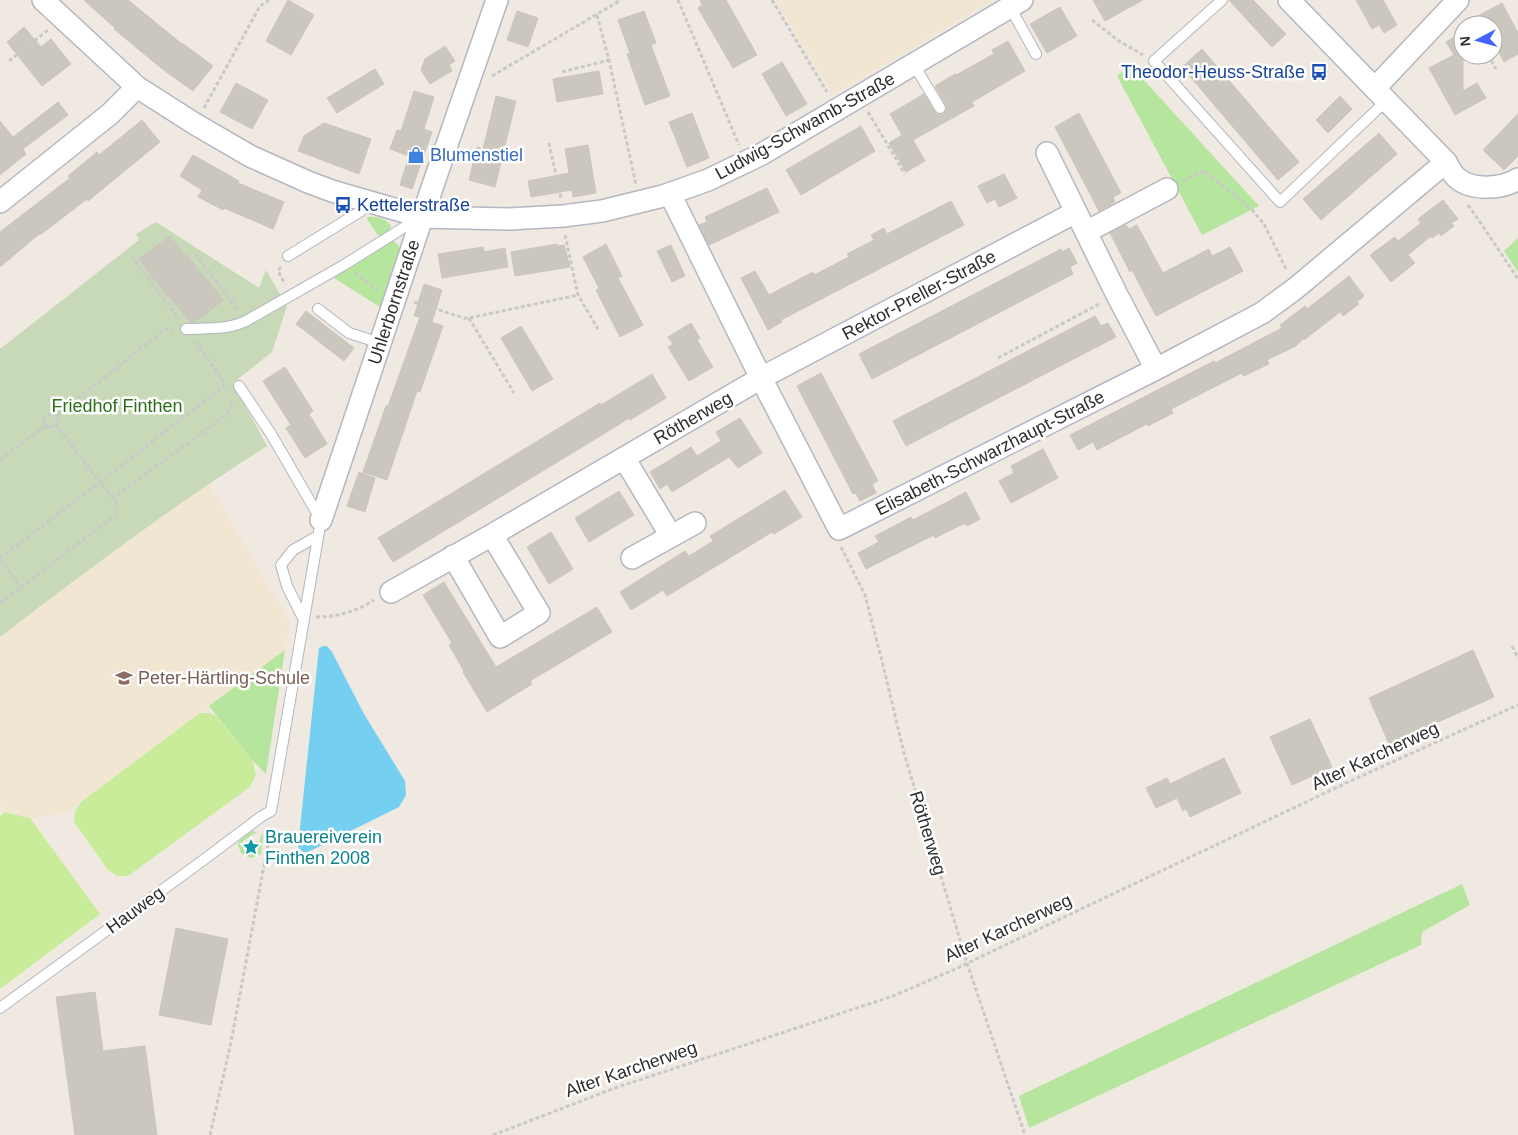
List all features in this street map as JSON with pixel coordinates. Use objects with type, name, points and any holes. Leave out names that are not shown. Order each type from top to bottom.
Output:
[{"type":"street","points":[[43,0],[137,87],[250,156],[308,182],[422,217]]},
{"type":"street","name":"Uhlerbornstraße","points":[[319,528],[422,217],[497,0]]},
{"type":"street","points":[[1290,0],[1463,182],[1487,187],[1511,183],[1518,179]]},
{"type":"street","points":[[1381,94],[1458,0]]},
{"type":"street","name":"Ludwig-Schwamb-Straße","points":[[422,217],[509,220],[563,216],[602,211],[670,194],[708,180],[762,154],[1016,4]]},
{"type":"street","points":[[0,202],[110,114],[137,87]]},
{"type":"street","points":[[1048,153],[1117,295],[1156,369]]},
{"type":"street","name":"Elisabeth-Schwarzhaupt-Straße","points":[[839,529],[1156,369],[1262,313],[1451,169]]},
{"type":"street","points":[[1086,232],[1167,189]]},
{"type":"street","points":[[670,194],[761,378],[839,529]]},
{"type":"street","name":"Rektor-Preller-Straße","points":[[761,378],[1076,212]]},
{"type":"street","name":"Rötherweg","points":[[391,592],[761,378]]},
{"type":"street","points":[[624,458],[671,536]]},
{"type":"street","points":[[632,558],[695,523]]},
{"type":"street","points":[[453,556],[500,637],[540,613],[492,535]]},
{"type":"lane","points":[[1222,0],[1154,61],[1280,202],[1381,94]]},
{"type":"lane","points":[[1016,4],[1036,54]]},
{"type":"lane","points":[[914,65],[940,108]]},
{"type":"lane","points":[[288,256],[361,211],[364,200]]},
{"type":"lane","points":[[186,329],[224,328],[246,321],[344,265],[422,217]]},
{"type":"lane","points":[[318,309],[349,333],[380,343]]},
{"type":"lane","points":[[239,386],[271,434],[319,528],[270,811]]},
{"type":"lane","points":[[303,618],[287,586],[281,565],[293,550],[319,528]]},
{"type":"lane","name":"Hauweg","points":[[0,1008],[270,811]]},
{"type":"path","points":[[200,115],[260,6],[269,0]]},
{"type":"path","points":[[489,77],[621,0]]},
{"type":"path","points":[[678,0],[742,153]]},
{"type":"path","points":[[772,0],[828,93]]},
{"type":"path","points":[[597,15],[610,60],[638,192]]},
{"type":"path","points":[[1092,20],[1119,41],[1154,61]]},
{"type":"path","points":[[9,61],[54,25]]},
{"type":"path","points":[[562,72],[610,60]]},
{"type":"path","points":[[1494,65],[1496,69]]},
{"type":"path","points":[[864,107],[905,174]]},
{"type":"path","points":[[549,143],[563,206]]},
{"type":"path","points":[[1451,169],[1459,191],[1518,279]]},
{"type":"path","points":[[1167,189],[1204,171],[1252,210],[1264,224],[1296,288]]},
{"type":"path","points":[[563,227],[578,295],[598,330]]},
{"type":"path","points":[[195,254],[246,321]]},
{"type":"path","points":[[21,587],[0,559],[227,386],[131,256]]},
{"type":"path","points":[[288,256],[278,271],[291,296]]},
{"type":"path","points":[[344,265],[379,292]]},
{"type":"path","name":"Uhlerbornstraße","points":[[406,299],[469,318],[578,295]]},
{"type":"path","points":[[998,358],[1117,295]]},
{"type":"path","points":[[469,318],[514,393]]},
{"type":"path","points":[[56,416],[164,330],[186,329]]},
{"type":"path","points":[[113,498],[226,415],[231,409],[232,395]]},
{"type":"path","points":[[54,412],[56,416],[60,421],[49,429],[42,420],[54,412]]},
{"type":"path","points":[[0,603],[115,516],[117,510],[117,504],[113,498],[55,424]]},
{"type":"path","points":[[0,460],[46,425]]},
{"type":"path","name":"Rötherweg","points":[[839,529],[840,545],[865,595],[904,753],[967,963],[1025,1135]]},
{"type":"path","points":[[303,618],[352,612],[391,592]]},
{"type":"path","points":[[1512,646],[1518,658]]},
{"type":"path","name":"Alter Karcherweg","points":[[493,1135],[615,1088],[893,996],[967,963],[1346,783],[1518,705]]},
{"type":"path","points":[[210,1135],[231,1042],[269,839],[270,811]]},
{"type":"shaded area","points":[[775,0],[993,0],[833,95]]},
{"type":"shaded area","name":"Peter-Härtling-Schule","points":[[209,483],[290,623],[285,650],[66,813],[30,818],[4,812],[0,800],[0,637],[87,570]]},
{"type":"green space","points":[[1130,65],[1259,206],[1202,235],[1117,76]]},
{"type":"green space","points":[[368,217],[384,220],[391,226],[390,230],[379,237],[367,219]]},
{"type":"green space","name":"Friedhof Finthen","points":[[156,222],[259,288],[266,270],[287,306],[272,352],[233,383],[267,446],[131,538],[0,637],[0,349],[139,240],[136,234]]},
{"type":"green space","points":[[1518,238],[1518,272],[1504,251]]},
{"type":"green space","points":[[393,240],[399,246],[400,251],[380,307],[334,278]]},
{"type":"green space","points":[[285,650],[266,774],[252,760],[209,706]]},
{"type":"green space","points":[[200,713],[210,713],[217,717],[252,760],[256,775],[250,787],[128,876],[117,876],[108,870],[74,822],[75,811],[81,802]]},
{"type":"green space","points":[[4,812],[30,818],[100,914],[0,989],[0,816]]},
{"type":"green space","points":[[252,831],[257,832],[243,841],[243,849],[246,853],[251,855],[258,852],[261,834],[263,836],[261,854],[251,858],[241,853],[238,845],[239,841]]},
{"type":"green space","points":[[1462,884],[1470,905],[1422,932],[1421,945],[1029,1128],[1019,1096]]},
{"type":"water","points":[[327,646],[332,652],[364,714],[405,781],[406,795],[399,807],[308,852],[303,852],[298,847],[319,648]]},
{"type":"building","points":[[84,0],[128,0],[182,44],[213,66],[193,91],[161,68],[114,29]]},
{"type":"building","points":[[288,0],[314,15],[291,55],[266,41]]},
{"type":"building","points":[[700,0],[726,0],[757,55],[733,68],[698,8],[702,5]]},
{"type":"building","points":[[1093,0],[1143,0],[1105,21]]},
{"type":"building","points":[[1229,0],[1253,0],[1286,34],[1272,47]]},
{"type":"building","points":[[1356,0],[1383,0],[1397,25],[1384,33],[1379,25],[1372,29]]},
{"type":"building","points":[[1502,3],[1518,33],[1518,54],[1504,62],[1503,60],[1503,15],[1480,15]]},
{"type":"building","points":[[1060,7],[1077,36],[1047,53],[1030,24]]},
{"type":"building","points":[[517,11],[538,18],[528,47],[507,40]]},
{"type":"building","points":[[644,11],[656,43],[651,45],[670,96],[645,105],[627,54],[630,53],[618,20]]},
{"type":"building","points":[[24,27],[41,47],[51,39],[71,64],[42,86],[7,42]]},
{"type":"building","points":[[1453,38],[1453,53],[1446,42]]},
{"type":"building","points":[[1008,41],[1025,71],[972,102],[974,106],[913,140],[925,161],[906,172],[889,143],[902,135],[890,114],[924,94],[936,114],[944,114],[947,108],[935,86],[994,54],[992,50]]},
{"type":"building","points":[[445,46],[455,61],[449,65],[452,71],[430,84],[421,70],[425,59]]},
{"type":"building","points":[[1202,49],[1299,162],[1278,180],[1182,67]]},
{"type":"building","points":[[1453,56],[1453,65],[1463,65],[1463,91],[1477,83],[1486,98],[1455,115],[1429,68]]},
{"type":"building","points":[[782,62],[807,104],[786,116],[762,74]]},
{"type":"building","points":[[375,69],[384,84],[337,113],[327,98]]},
{"type":"building","points":[[599,71],[603,94],[557,102],[553,79]]},
{"type":"building","points":[[236,83],[268,100],[252,129],[220,112]]},
{"type":"building","points":[[414,91],[434,97],[424,129],[432,132],[412,189],[400,185],[409,156],[390,149],[397,130],[401,131]]},
{"type":"building","points":[[496,96],[516,101],[495,187],[469,180],[477,147],[483,149]]},
{"type":"building","points":[[1340,96],[1352,109],[1328,133],[1316,120]]},
{"type":"building","points":[[58,102],[68,115],[23,149],[26,154],[0,175],[0,121],[13,137]]},
{"type":"building","points":[[692,113],[709,158],[687,167],[669,122]]},
{"type":"building","points":[[1079,113],[1121,193],[1113,197],[1115,202],[1099,211],[1055,127]]},
{"type":"building","points":[[1518,114],[1518,156],[1504,170],[1483,150]]},
{"type":"building","points":[[142,120],[160,142],[88,201],[87,199],[39,234],[0,267],[0,232],[70,178],[68,176],[97,152],[99,155]]},
{"type":"building","points":[[324,123],[371,139],[359,174],[298,151],[304,136]]},
{"type":"building","points":[[861,126],[875,151],[801,195],[786,170]]},
{"type":"building","points":[[1379,133],[1397,154],[1321,220],[1303,199]]},
{"type":"building","points":[[588,145],[596,193],[573,197],[572,190],[531,197],[528,181],[569,173],[565,149]]},
{"type":"building","points":[[193,155],[239,181],[238,183],[284,202],[273,229],[224,208],[223,210],[198,197],[202,190],[180,176]]},
{"type":"building","points":[[1004,174],[1017,198],[999,207],[995,199],[987,203],[978,186]]},
{"type":"building","points":[[767,188],[779,212],[709,245],[699,225],[707,222],[705,217]]},
{"type":"building","points":[[1443,200],[1458,219],[1451,223],[1454,226],[1441,236],[1439,233],[1432,238],[1431,236],[1408,255],[1415,263],[1391,282],[1370,255],[1395,237],[1398,241],[1421,223],[1418,219]]},
{"type":"building","points":[[951,201],[964,225],[781,320],[782,322],[768,330],[741,278],[755,271],[769,295],[813,272],[814,275],[849,257],[847,254],[874,240],[871,235],[884,228],[887,234]]},
{"type":"building","points":[[1126,225],[1129,229],[1137,225],[1163,273],[1209,249],[1212,256],[1230,247],[1243,271],[1156,316],[1110,233]]},
{"type":"building","points":[[170,236],[223,300],[196,322],[190,322],[139,259]]},
{"type":"building","points":[[557,244],[558,246],[564,245],[570,267],[515,276],[511,252]]},
{"type":"building","points":[[606,244],[622,276],[618,278],[643,325],[620,337],[596,290],[599,288],[583,257]]},
{"type":"building","points":[[671,245],[685,276],[672,282],[657,251]]},
{"type":"building","points":[[483,247],[484,252],[505,248],[508,267],[442,278],[438,254]]},
{"type":"building","points":[[1069,248],[1077,263],[1070,267],[1073,274],[872,379],[859,354],[1061,249],[1062,252]]},
{"type":"building","points":[[1349,276],[1364,296],[1357,302],[1359,304],[1343,316],[1340,312],[1296,346],[1267,360],[1269,364],[1244,376],[1242,373],[1171,409],[1173,413],[1097,450],[1093,442],[1078,450],[1070,435],[1282,328],[1280,325],[1305,306],[1307,309]]},
{"type":"building","points":[[424,284],[442,290],[432,322],[426,320],[443,326],[420,392],[417,391],[387,480],[363,472],[420,317],[414,316]]},
{"type":"building","points":[[306,311],[354,348],[344,361],[296,324]]},
{"type":"building","points":[[1095,316],[1101,326],[1108,323],[1116,337],[906,446],[893,421]]},
{"type":"building","points":[[691,323],[700,338],[697,340],[713,367],[689,381],[668,347],[673,344],[668,337]]},
{"type":"building","points":[[521,326],[553,379],[532,391],[501,338]]},
{"type":"building","points":[[285,367],[313,411],[309,414],[327,444],[305,458],[286,428],[291,425],[263,381]]},
{"type":"building","points":[[821,373],[878,481],[872,484],[876,493],[860,501],[856,493],[853,494],[797,386]]},
{"type":"building","points":[[652,374],[666,398],[630,420],[629,418],[393,562],[378,538],[600,403],[601,405]]},
{"type":"building","points":[[740,418],[762,453],[738,468],[729,457],[672,492],[667,484],[660,489],[650,472],[691,447],[697,456],[721,441],[716,432]]},
{"type":"building","points":[[1043,449],[1058,478],[1011,503],[999,481],[1014,473],[1011,466]]},
{"type":"building","points":[[359,472],[375,478],[365,512],[347,506]]},
{"type":"building","points":[[785,490],[802,517],[774,534],[772,532],[667,596],[663,590],[631,610],[620,592],[685,551],[689,556],[713,541],[710,536]]},
{"type":"building","points":[[619,491],[634,515],[589,542],[575,518]]},
{"type":"building","points":[[966,492],[980,519],[967,526],[965,523],[935,538],[934,535],[866,569],[858,553],[879,542],[875,536],[911,517],[913,520]]},
{"type":"building","points":[[551,532],[573,569],[549,584],[527,547]]},
{"type":"building","points":[[444,582],[496,667],[597,607],[612,632],[530,681],[532,684],[487,712],[449,645],[452,643],[423,595]]},
{"type":"building","points":[[1473,650],[1494,697],[1389,744],[1369,698]]},
{"type":"building","points":[[1310,719],[1332,767],[1292,785],[1270,737]]},
{"type":"building","points":[[1224,758],[1241,793],[1190,817],[1186,809],[1183,811],[1177,798],[1156,808],[1146,788],[1167,778],[1170,784]]},
{"type":"building","points":[[176,928],[228,939],[211,1025],[159,1015]]},
{"type":"building","points":[[95,992],[103,1051],[145,1046],[157,1135],[75,1135],[56,997]]},
{"type":"place","name":"Theodor-Heuss-Straße","points":[[1319,72]]},
{"type":"place","name":"Blumenstiel","points":[[416,155]]},
{"type":"place","name":"Kettelerstraße","points":[[343,205]]},
{"type":"place","name":"Peter-Härtling-Schule","points":[[124,678]]},
{"type":"place","name":"Brauereiverein Finthen 2008","points":[[251,847]]}]
